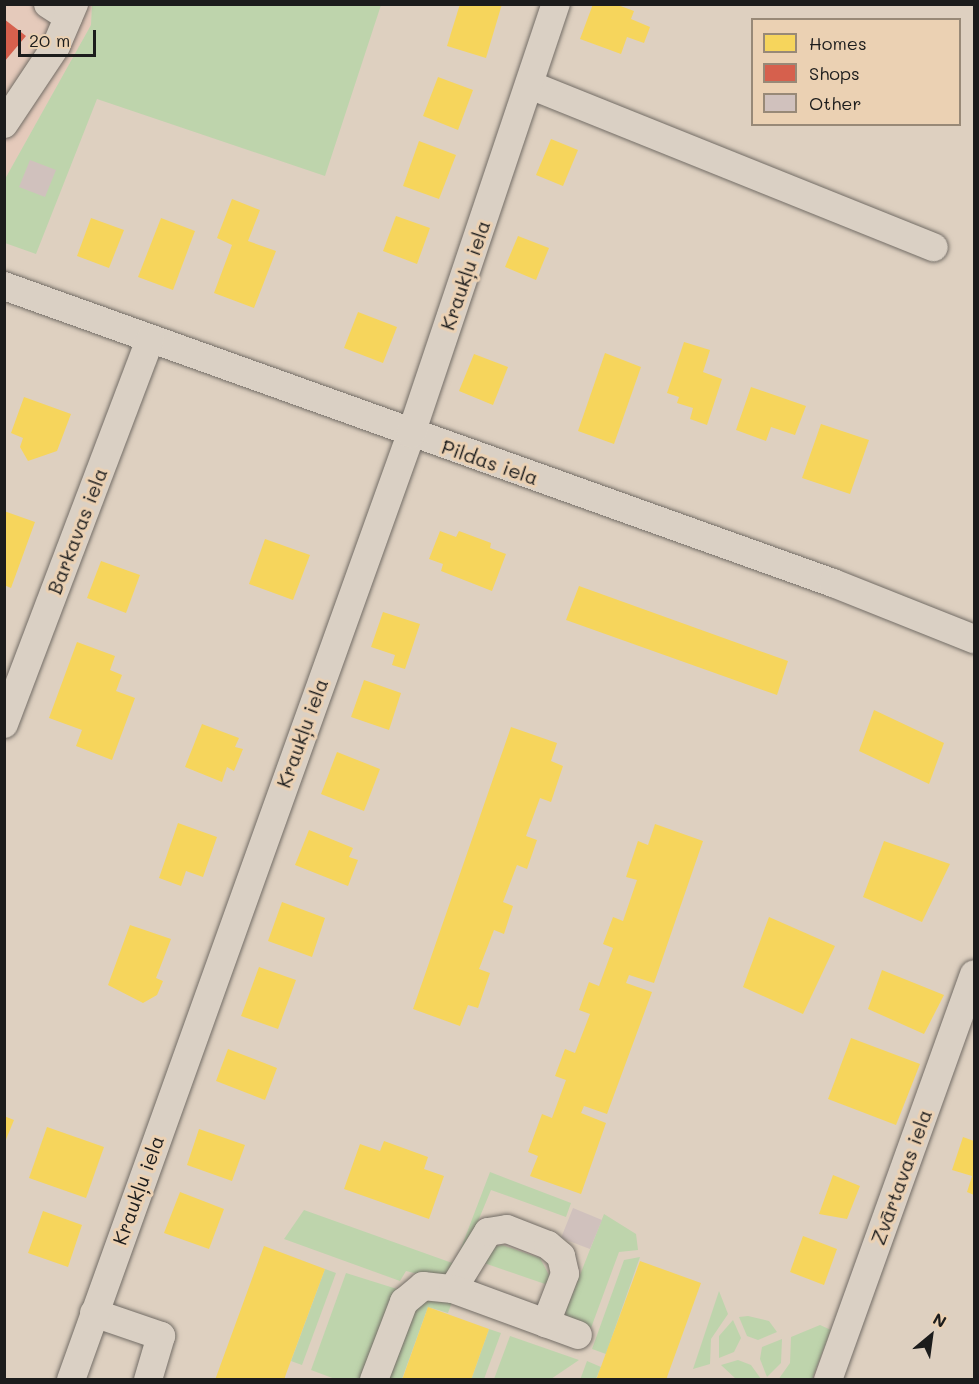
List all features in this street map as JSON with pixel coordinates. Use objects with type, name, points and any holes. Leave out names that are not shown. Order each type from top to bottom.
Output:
[{"type":"street","name":"Kraukļu iela","points":[[71,1380],[411,434],[556,4]]},
{"type":"street","points":[[4,124],[56,46],[63,9]]},
{"type":"street","points":[[530,85],[934,247]]},
{"type":"street","name":"Pildas iela","points":[[4,286],[411,434],[833,583],[975,639]]},
{"type":"street","name":"Barkavas iela","points":[[4,724],[150,339]]},
{"type":"street","name":"Zvārtavas iela","points":[[828,1380],[975,974]]},
{"type":"street","points":[[453,1289],[488,1232],[507,1229],[548,1245],[561,1256],[565,1274],[546,1323]]},
{"type":"street","points":[[374,1380],[404,1302],[412,1292],[437,1285],[578,1335]]},
{"type":"street","points":[[94,1313],[161,1336],[148,1380]]},
{"type":"shaded area","points":[[5,5],[92,5],[91,25],[5,179]]},
{"type":"green space","points":[[92,5],[381,5],[325,176],[97,99],[36,254],[5,243],[5,179],[91,25]]},
{"type":"green space","points":[[490,1172],[571,1203],[566,1217],[491,1190],[456,1274],[430,1277],[406,1271],[400,1281],[284,1239],[304,1210],[455,1264]]},
{"type":"green space","points":[[604,1214],[636,1234],[638,1250],[619,1252],[591,1328],[563,1318]]},
{"type":"green space","points":[[502,1245],[540,1258],[551,1279],[545,1284],[484,1263],[487,1249]]},
{"type":"green space","points":[[640,1257],[606,1354],[592,1349],[624,1260]]},
{"type":"green space","points":[[325,1269],[336,1273],[302,1365],[291,1361]]},
{"type":"green space","points":[[346,1273],[397,1289],[365,1379],[335,1379],[311,1370]]},
{"type":"green space","points":[[719,1291],[728,1314],[711,1339],[710,1364],[693,1369]]},
{"type":"green space","points":[[423,1300],[452,1302],[448,1313],[428,1307],[402,1379],[388,1380],[415,1307]]},
{"type":"green space","points":[[748,1316],[769,1321],[777,1332],[758,1340],[747,1336],[739,1317]]},
{"type":"green space","points":[[733,1320],[741,1338],[734,1352],[719,1358],[719,1336]]},
{"type":"green space","points":[[820,1325],[831,1330],[812,1379],[778,1380],[790,1363],[791,1337]]},
{"type":"green space","points":[[489,1329],[501,1333],[484,1379],[471,1380]]},
{"type":"green space","points":[[510,1336],[579,1360],[551,1379],[494,1379]]},
{"type":"green space","points":[[782,1339],[781,1363],[767,1377],[760,1359],[762,1347]]},
{"type":"green space","points":[[738,1360],[751,1365],[761,1379],[736,1379],[721,1365]]},
{"type":"green space","points":[[587,1361],[601,1367],[596,1379],[580,1380]]},
{"type":"building: Homes","points":[[460,4],[502,4],[486,58],[447,46]]},
{"type":"building: Homes","points":[[593,4],[615,4],[634,11],[631,19],[650,27],[644,43],[627,37],[621,54],[580,39]]},
{"type":"building: Homes","points":[[438,77],[473,90],[458,130],[423,116]]},
{"type":"building: Homes","points":[[551,139],[578,150],[563,186],[536,175]]},
{"type":"building: Homes","points":[[419,141],[456,155],[439,199],[403,186]]},
{"type":"building: Homes","points":[[232,199],[260,210],[248,241],[276,251],[254,308],[214,293],[232,245],[217,238]]},
{"type":"building: Homes","points":[[396,216],[430,228],[417,264],[383,251]]},
{"type":"building: Homes","points":[[91,218],[124,230],[109,268],[77,256]]},
{"type":"building: Homes","points":[[161,218],[195,231],[173,290],[138,277]]},
{"type":"building: Homes","points":[[518,236],[549,248],[536,280],[505,267]]},
{"type":"building: Homes","points":[[358,312],[397,327],[383,363],[344,348]]},
{"type":"building: Homes","points":[[684,342],[710,350],[703,372],[722,379],[707,425],[690,419],[693,408],[677,403],[679,397],[667,393]]},
{"type":"building: Homes","points":[[605,353],[641,367],[614,444],[578,431]]},
{"type":"building: Homes","points":[[474,354],[508,367],[493,405],[459,391]]},
{"type":"building: Homes","points":[[751,387],[806,406],[795,435],[771,427],[766,441],[736,430]]},
{"type":"building: Homes","points":[[24,397],[71,414],[57,451],[28,461],[20,447],[23,438],[11,433]]},
{"type":"building: Homes","points":[[821,424],[869,440],[850,494],[802,478]]},
{"type":"building: Homes","points":[[4,511],[35,522],[11,588],[4,585]]},
{"type":"building: Homes","points":[[440,531],[456,537],[459,531],[491,543],[490,548],[506,554],[492,591],[441,571],[443,564],[429,559]]},
{"type":"building: Homes","points":[[265,539],[310,555],[293,600],[249,584]]},
{"type":"building: Homes","points":[[101,561],[140,575],[126,613],[87,598]]},
{"type":"building: Homes","points":[[579,586],[788,661],[777,695],[566,620]]},
{"type":"building: Homes","points":[[383,612],[420,624],[405,669],[392,665],[395,655],[371,647]]},
{"type":"building: Homes","points":[[77,642],[115,656],[110,670],[122,675],[116,691],[135,698],[112,760],[76,746],[82,730],[49,718]]},
{"type":"building: Homes","points":[[364,680],[401,693],[389,730],[351,717]]},
{"type":"building: Homes","points":[[874,710],[944,743],[929,784],[859,751]]},
{"type":"building: Homes","points":[[202,724],[239,738],[235,747],[243,749],[234,771],[227,767],[222,782],[185,767]]},
{"type":"building: Homes","points":[[511,727],[557,743],[551,761],[563,766],[551,802],[540,798],[526,836],[537,840],[527,869],[517,865],[503,902],[513,906],[504,934],[494,930],[479,969],[490,973],[478,1008],[468,1005],[460,1026],[413,1009]]},
{"type":"building: Homes","points":[[337,752],[380,769],[364,811],[321,794]]},
{"type":"building: Homes","points":[[178,823],[217,837],[203,877],[186,871],[181,886],[159,878]]},
{"type":"building: Homes","points":[[655,824],[703,841],[654,983],[629,975],[626,983],[652,992],[607,1114],[584,1106],[581,1113],[606,1123],[581,1194],[530,1176],[538,1156],[528,1152],[542,1114],[552,1118],[566,1080],[555,1076],[565,1049],[575,1053],[590,1014],[579,1010],[589,982],[599,986],[613,948],[603,944],[613,917],[623,921],[637,880],[626,877],[638,841],[648,845]]},
{"type":"building: Homes","points":[[309,830],[353,848],[349,857],[358,860],[348,886],[295,865]]},
{"type":"building: Homes","points":[[884,841],[950,864],[922,922],[863,897]]},
{"type":"building: Homes","points":[[282,902],[325,918],[312,957],[268,941]]},
{"type":"building: Homes","points":[[769,917],[835,946],[803,1014],[743,987]]},
{"type":"building: Homes","points":[[130,925],[171,939],[156,978],[163,981],[157,995],[143,1003],[108,985]]},
{"type":"building: Homes","points":[[259,967],[296,980],[278,1029],[241,1016]]},
{"type":"building: Homes","points":[[882,970],[944,995],[924,1034],[868,1009]]},
{"type":"building: Homes","points":[[851,1038],[920,1064],[896,1125],[828,1099]]},
{"type":"building: Homes","points":[[228,1049],[277,1068],[265,1100],[216,1081]]},
{"type":"building: Homes","points":[[4,1116],[14,1120],[5,1142],[4,1142]]},
{"type":"building: Homes","points":[[47,1127],[104,1147],[86,1198],[29,1178]]},
{"type":"building: Homes","points":[[199,1129],[245,1145],[232,1181],[187,1165]]},
{"type":"building: Homes","points":[[963,1137],[974,1141],[974,1195],[967,1192],[972,1176],[952,1170]]},
{"type":"building: Homes","points":[[384,1141],[428,1157],[424,1169],[444,1176],[429,1219],[344,1189],[360,1144],[380,1151]]},
{"type":"building: Homes","points":[[833,1175],[860,1186],[847,1219],[819,1214]]},
{"type":"building: Homes","points":[[180,1192],[224,1209],[209,1249],[164,1233]]},
{"type":"building: Homes","points":[[43,1211],[82,1225],[68,1267],[28,1253]]},
{"type":"building: Homes","points":[[803,1236],[837,1249],[824,1285],[790,1272]]},
{"type":"building: Homes","points":[[264,1246],[325,1269],[284,1380],[215,1380]]},
{"type":"building: Homes","points":[[640,1261],[701,1283],[666,1380],[596,1380]]},
{"type":"building: Homes","points":[[428,1307],[489,1329],[471,1380],[402,1380]]},
{"type":"building: Shops","points":[[4,19],[26,36],[4,62]]},
{"type":"building: Other","points":[[30,160],[56,170],[45,197],[19,187]]},
{"type":"building: Other","points":[[573,1208],[602,1220],[590,1249],[561,1238]]}]
